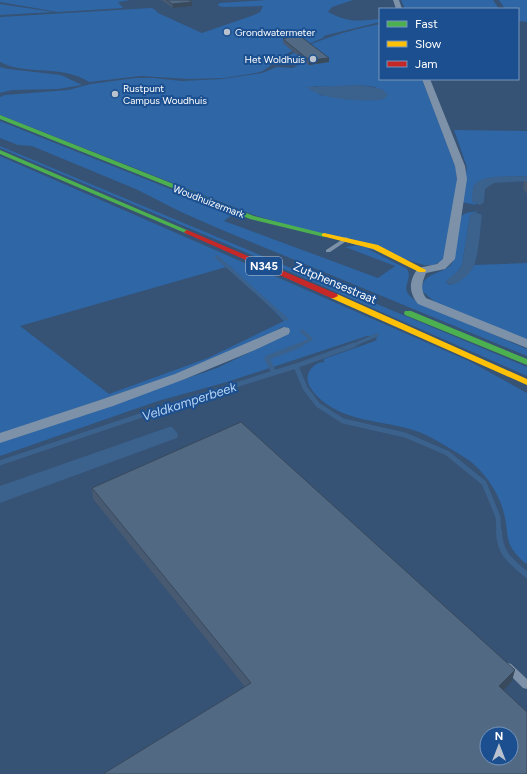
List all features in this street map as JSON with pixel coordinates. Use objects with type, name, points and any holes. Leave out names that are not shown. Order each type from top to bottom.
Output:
[{"type":"main road","name":"Woudhuizermark","points":[[0,117],[223,208],[252,218],[375,247],[422,270]]},
{"type":"main road","points":[[0,142],[36,157]]},
{"type":"main road","name":"Zutphensestraat","points":[[0,152],[370,311],[527,382]]},
{"type":"main road","points":[[400,309],[527,362]]},
{"type":"street","points":[[426,80],[460,166],[462,179],[449,259],[440,267],[422,270],[415,288],[416,294],[422,301],[527,344]]},
{"type":"street","points":[[0,438],[222,361],[284,331]]},
{"type":"lane","points":[[328,250],[346,239]]},
{"type":"lane","points":[[505,664],[527,684]]},
{"type":"shaded area","points":[[0,0],[131,0],[118,2],[123,8],[58,12],[0,2]]},
{"type":"shaded area","points":[[268,0],[353,0],[332,7],[328,12],[348,20],[359,21],[379,19],[379,22],[323,36],[325,37],[286,54],[263,71],[224,78],[189,79],[141,76],[89,82],[68,73],[22,68],[10,66],[0,62],[0,17],[151,8],[158,13],[202,33],[254,15],[260,12],[263,6],[224,7],[218,6],[219,3]]},
{"type":"shaded area","points":[[401,0],[493,0],[498,8],[405,8]]},
{"type":"shaded area","points":[[499,0],[527,0],[527,22],[519,21],[519,8],[504,8]]},
{"type":"shaded area","points":[[0,4],[47,11],[54,12],[0,15]]},
{"type":"shaded area","points":[[379,24],[379,80],[422,80],[456,168],[457,182],[446,258],[434,265],[424,265],[254,215],[0,115],[0,97],[5,95],[68,90],[91,84],[135,78],[154,78],[182,81],[222,79],[262,73],[277,67],[293,68],[300,64],[287,57],[308,46],[332,36]],"holes":[[[360,85],[375,87],[385,98],[363,100],[320,95],[313,86],[332,87]]]},
{"type":"shaded area","points":[[0,67],[61,75],[82,85],[58,89],[12,90],[0,93]]},
{"type":"shaded area","points":[[360,85],[382,89],[388,95],[381,100],[342,99],[332,98],[314,92],[306,87]]},
{"type":"shaded area","points":[[0,121],[233,214],[224,221],[378,278],[395,266],[345,247],[360,245],[407,269],[409,278],[406,290],[408,294],[421,304],[527,349],[527,356],[215,227],[138,190],[32,146],[18,145],[0,138]]},
{"type":"shaded area","points":[[454,130],[527,131],[527,176],[497,177],[481,181],[475,184],[473,189],[476,205],[462,202],[467,167]]},
{"type":"shaded area","points":[[0,146],[527,367],[527,376],[231,246],[0,148]]},
{"type":"shaded area","points":[[0,156],[469,361],[527,393],[527,562],[526,564],[518,556],[510,544],[501,503],[494,488],[479,469],[467,459],[443,444],[419,432],[351,416],[338,411],[326,404],[311,389],[308,375],[313,366],[324,362],[324,359],[375,341],[378,336],[375,334],[227,382],[158,401],[0,456],[0,442],[217,368],[290,333],[282,327],[272,333],[171,376],[0,434]],"holes":[[[230,266],[284,321],[208,358],[109,394],[20,326]]]},
{"type":"shaded area","points":[[500,176],[527,176],[527,181],[494,183],[485,189],[484,202],[480,205],[472,202],[472,192],[474,187],[476,183],[481,180]]},
{"type":"shaded area","points":[[478,211],[470,215],[462,265],[446,282],[450,285],[473,268],[474,265],[527,263],[527,341],[435,302],[422,291],[423,284],[426,279],[447,268],[454,259],[460,217],[466,213]]},
{"type":"shaded area","points":[[475,212],[482,215],[478,251],[474,264],[471,271],[459,282],[454,284],[448,283],[446,281],[458,271],[462,265],[470,215]]},
{"type":"shaded area","points":[[172,427],[178,434],[177,438],[0,503],[0,486]]},
{"type":"building","points":[[167,0],[189,0],[192,2],[172,4]]},
{"type":"building","points":[[295,35],[300,36],[329,58],[309,60],[283,39]]},
{"type":"building","points":[[241,422],[515,670],[499,686],[527,712],[527,774],[103,774],[251,683],[92,488]]},
{"type":"waterway","points":[[217,257],[286,319]]},
{"type":"waterway","points":[[299,345],[311,339],[302,331]]},
{"type":"waterway","name":"Veldkamperbeek","points":[[351,346],[377,335]]},
{"type":"waterway","points":[[274,373],[267,358],[299,345]]},
{"type":"waterway","name":"Veldkamperbeek","points":[[296,366],[354,345]]},
{"type":"waterway","name":"Veldkamperbeek","points":[[274,373],[296,366]]},
{"type":"waterway","points":[[296,366],[305,388],[318,405],[343,421],[405,435],[447,453],[484,483],[498,517],[499,533]]},
{"type":"waterway","name":"Veldkamperbeek","points":[[0,463],[175,404],[274,373]]},
{"type":"waterway","points":[[499,532],[500,540],[507,557],[527,575]]},
{"type":"traffic: fast","points":[[0,117],[252,218],[324,235]]},
{"type":"traffic: fast","points":[[0,152],[187,232]]},
{"type":"traffic: fast","points":[[408,313],[527,362]]},
{"type":"traffic: slow","points":[[324,235],[375,247],[422,270]]},
{"type":"traffic: slow","points":[[334,296],[527,382]]},
{"type":"traffic: jam","points":[[187,232],[334,296]]},
{"type":"place","name":"Grondwatermeter","points":[[227,32]]},
{"type":"place","name":"Het Woldhuis","points":[[313,59]]},
{"type":"place","name":"Rustpunt Campus Woudhuis","points":[[115,94]]}]
